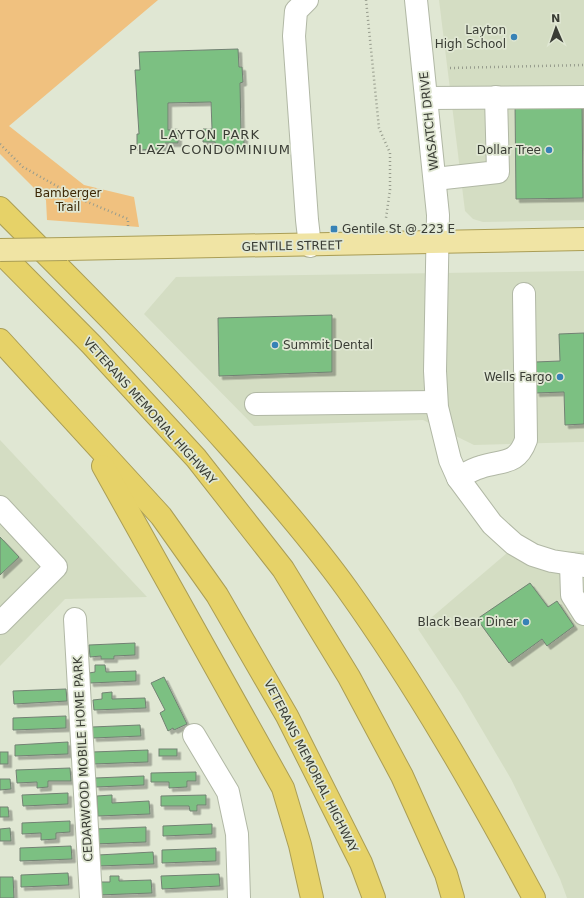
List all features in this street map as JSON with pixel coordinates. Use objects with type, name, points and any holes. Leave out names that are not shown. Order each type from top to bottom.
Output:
[{"type":"highway","points":[[0,208],[136,343],[277,499],[347,589],[436,723],[494,824],[534,898]]},
{"type":"highway","name":"VETERANS MEMORIAL HIGHWAY","points":[[0,251],[91,344],[196,458],[283,568],[349,677],[402,776],[446,874],[453,898]]},
{"type":"highway","name":"VETERANS MEMORIAL HIGHWAY","points":[[0,340],[161,516],[216,595],[287,716],[361,863],[374,898]]},
{"type":"highway","points":[[85,433],[283,788],[300,845],[312,898]]},
{"type":"main road","name":"GENTILE STREET","points":[[0,251],[310,246],[584,239]]},
{"type":"street","points":[[307,0],[296,11],[294,36],[310,246]]},
{"type":"street","name":"WASATCH DRIVE","points":[[416,0],[438,215],[436,402],[450,460],[458,478],[492,524],[514,544],[533,555],[578,565]]},
{"type":"street","points":[[427,98],[584,96]]},
{"type":"street","points":[[435,179],[498,172],[496,97]]},
{"type":"street","points":[[458,478],[480,467],[506,463],[517,456],[525,444],[524,294]]},
{"type":"street","points":[[256,404],[436,402]]},
{"type":"street","points":[[0,507],[56,567],[0,623]]},
{"type":"street","points":[[578,565],[572,595],[584,614]]},
{"type":"street","name":"CEDARWOOD MOBILE HOME PARK","points":[[75,619],[91,898]]},
{"type":"street","points":[[194,735],[228,792],[237,834],[239,898]]},
{"type":"path","points":[[366,0],[379,128],[390,153],[390,190],[386,218]]},
{"type":"path","points":[[450,68],[584,65]]},
{"type":"path","points":[[0,144],[23,167],[78,198],[128,219],[128,227]]},
{"type":"shaded area","points":[[439,0],[584,0],[584,220],[483,222],[473,219],[465,211]]},
{"type":"shaded area","points":[[584,271],[584,442],[474,445],[423,420],[254,426],[144,314],[176,277]]},
{"type":"shaded area","points":[[0,440],[147,597],[65,599],[0,666]]},
{"type":"shaded area","points":[[584,551],[584,898],[567,898],[560,879],[511,779],[461,694],[418,629],[507,553]]},
{"type":"green space","name":"Bamberger Trail","points":[[0,0],[158,0],[9,126],[84,185],[134,197],[139,227],[47,220],[46,200],[0,154]]},
{"type":"building","points":[[238,49],[239,67],[242,67],[243,82],[240,83],[241,132],[244,132],[244,147],[216,148],[215,142],[203,142],[203,129],[212,129],[211,102],[168,103],[168,130],[178,129],[178,143],[165,143],[165,149],[137,150],[137,134],[139,134],[135,70],[140,70],[139,52]]},
{"type":"building","name":"Dollar Tree","points":[[582,101],[583,198],[516,199],[515,102]]},
{"type":"building","name":"Summit Dental","points":[[332,315],[332,372],[219,376],[218,318]]},
{"type":"building","name":"Wells Fargo","points":[[584,333],[584,424],[565,425],[564,392],[536,393],[535,362],[560,361],[559,334]]},
{"type":"building","points":[[0,537],[19,557],[0,575]]},
{"type":"building","name":"Black Bear Diner","points":[[530,583],[548,607],[557,601],[574,626],[547,646],[542,639],[509,663],[477,619]]},
{"type":"building","points":[[135,643],[135,655],[114,656],[114,659],[101,659],[101,656],[90,657],[89,645]]},
{"type":"building","points":[[95,665],[105,665],[106,672],[136,671],[136,681],[90,683],[89,673],[95,672]]},
{"type":"building","points":[[164,677],[187,724],[168,731],[160,713],[165,710],[151,683]]},
{"type":"building","points":[[66,689],[67,701],[14,704],[13,691]]},
{"type":"building","points":[[112,692],[112,699],[145,698],[146,708],[94,710],[93,700],[102,699],[102,693]]},
{"type":"building","points":[[66,716],[66,728],[13,730],[13,718]]},
{"type":"building","points":[[140,725],[141,736],[93,738],[92,727]]},
{"type":"building","points":[[68,742],[68,754],[15,756],[15,745]]},
{"type":"building","points":[[159,749],[177,749],[177,756],[159,756]]},
{"type":"building","points":[[148,750],[148,762],[93,764],[92,752]]},
{"type":"building","points":[[0,752],[8,752],[8,764],[0,764]]},
{"type":"building","points":[[70,768],[71,781],[48,781],[48,787],[37,788],[37,782],[17,783],[16,770]]},
{"type":"building","points":[[196,772],[196,781],[187,781],[187,787],[169,788],[169,782],[151,782],[151,773]]},
{"type":"building","points":[[144,776],[144,785],[96,787],[95,778]]},
{"type":"building","points":[[0,779],[10,779],[11,789],[0,790]]},
{"type":"building","points":[[68,793],[68,804],[23,806],[22,795]]},
{"type":"building","points":[[112,795],[112,803],[149,801],[150,814],[98,816],[97,796]]},
{"type":"building","points":[[206,795],[206,805],[197,805],[197,811],[190,811],[189,806],[161,806],[161,796]]},
{"type":"building","points":[[0,807],[8,807],[9,817],[0,817]]},
{"type":"building","points":[[70,821],[70,832],[56,833],[56,839],[41,840],[41,833],[22,834],[22,823]]},
{"type":"building","points":[[212,824],[212,834],[163,836],[163,826]]},
{"type":"building","points":[[146,827],[146,842],[95,844],[95,829]]},
{"type":"building","points":[[10,828],[11,841],[0,841],[0,829]]},
{"type":"building","points":[[71,846],[72,859],[20,861],[20,848]]},
{"type":"building","points":[[216,848],[216,861],[162,863],[162,850]]},
{"type":"building","points":[[153,852],[154,864],[98,866],[98,855]]},
{"type":"building","points":[[68,873],[69,885],[21,887],[21,875]]},
{"type":"building","points":[[219,874],[220,886],[162,889],[161,876]]},
{"type":"building","points":[[110,876],[119,876],[119,881],[151,880],[152,893],[98,895],[98,882],[110,882]]},
{"type":"building","points":[[0,877],[13,877],[14,898],[0,898]]},
{"type":"place","name":"Layton High School","points":[[514,37]]},
{"type":"place","name":"Dollar Tree","points":[[549,150]]},
{"type":"place","name":"Gentile St @ 223 E","points":[[334,229]]},
{"type":"place","name":"Summit Dental","points":[[275,345]]},
{"type":"place","name":"Wells Fargo","points":[[560,377]]},
{"type":"place","name":"Black Bear Diner","points":[[526,622]]},
{"type":"district","name":"LAYTON PARK PLAZA CONDOMINIUM","points":[[210,142]]}]
